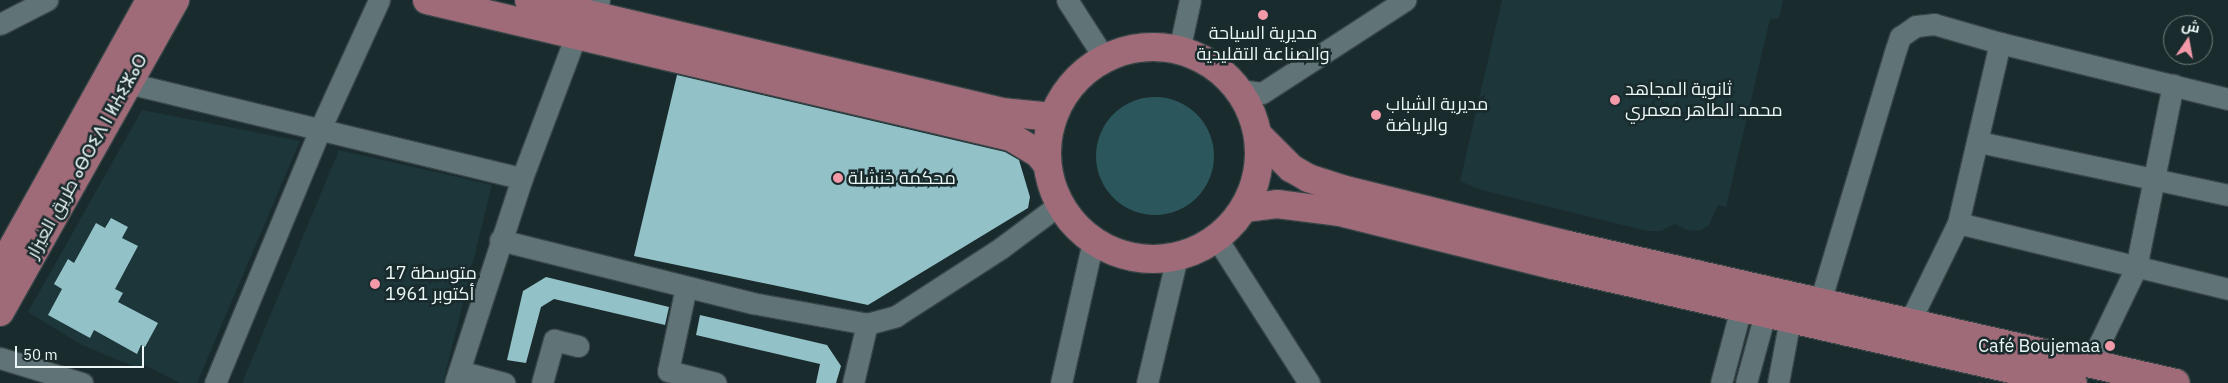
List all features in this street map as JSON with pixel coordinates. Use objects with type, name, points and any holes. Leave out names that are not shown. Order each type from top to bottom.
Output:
[{"type":"main road","name":"طريق العيزار ⴰⴱⵔⵉⴷ ⵏ ⵍⵄⵉⵣⴰⵔ","points":[[0,270],[150,0]]},
{"type":"main road","name":"طريق العيزار ⴰⴱⵔⵉⴷ ⵏ ⵍⵄⵉⵣⴰⵔ","points":[[0,312],[175,0]]},
{"type":"main road","points":[[427,0],[1012,138],[1038,153],[1047,164]]},
{"type":"main road","points":[[529,0],[597,7],[1001,112],[1054,117]]},
{"type":"main road","points":[[1154,47],[1178,50],[1215,68],[1238,90],[1251,111],[1258,135],[1260,162],[1254,188],[1245,208],[1217,239],[1177,257],[1148,260],[1119,254],[1093,241],[1074,224],[1060,204],[1047,164],[1047,142],[1054,117],[1074,83],[1105,58],[1129,50],[1154,47]]},
{"type":"main road","points":[[1258,135],[1291,168],[1322,184],[1568,245],[1763,303],[1820,302],[1909,322],[2081,373]]},
{"type":"main road","points":[[1245,208],[1277,204],[1340,212],[2081,373],[2176,383]]},
{"type":"street","points":[[0,24],[48,0]]},
{"type":"street","points":[[215,383],[320,129],[379,0]]},
{"type":"street","points":[[1067,0],[1105,58]]},
{"type":"street","points":[[1178,50],[1190,0]]},
{"type":"street","points":[[1238,90],[1262,94],[1405,0]]},
{"type":"street","points":[[504,383],[457,377],[500,240],[576,35],[597,7]]},
{"type":"street","points":[[1820,302],[1900,37],[1916,26],[1934,24],[2000,43],[2228,99]]},
{"type":"street","points":[[1909,322],[1958,223],[1979,142],[2000,43]]},
{"type":"street","points":[[128,83],[522,178]]},
{"type":"street","points":[[2081,373],[2136,268],[2173,85]]},
{"type":"street","points":[[1979,142],[2228,195]]},
{"type":"street","points":[[500,240],[752,303],[868,324],[903,312],[1001,248],[1060,204]]},
{"type":"street","points":[[1958,223],[2228,289]]},
{"type":"street","points":[[1217,239],[1309,383]]},
{"type":"street","points":[[1060,383],[1093,241]]},
{"type":"street","points":[[1147,383],[1177,257]]},
{"type":"street","points":[[686,286],[668,372],[716,383]]},
{"type":"street","points":[[1721,383],[1763,303]]},
{"type":"street","points":[[1746,383],[1763,303]]},
{"type":"street","points":[[1763,303],[1778,383]]},
{"type":"street","points":[[853,383],[868,324]]},
{"type":"street","points":[[542,383],[554,340],[578,346]]},
{"type":"street","points":[[0,358],[82,383]]},
{"type":"shaded area","name":"ثانوية المجاهد محمد الطاهر معمري","points":[[1502,0],[1783,0],[1779,18],[1770,19],[1726,207],[1718,205],[1709,225],[1699,231],[1687,230],[1675,224],[1661,231],[1647,231],[1481,190],[1460,181]]},
{"type":"shaded area","points":[[1155,97],[1178,101],[1197,114],[1210,133],[1214,156],[1210,179],[1197,198],[1178,211],[1155,215],[1132,211],[1113,198],[1100,179],[1096,156],[1100,133],[1113,114],[1132,101]]},
{"type":"shaded area","points":[[142,110],[300,141],[197,383],[180,383],[145,365],[135,367],[82,345],[28,312]]},
{"type":"shaded area","name":"متوسطة 17 أكتوبر 1961","points":[[339,150],[492,185],[443,383],[242,383]]},
{"type":"building","name":"محكمة خنشلة","points":[[677,75],[1005,152],[1019,160],[1030,197],[1028,208],[868,305],[634,256]]},
{"type":"building","points":[[111,218],[128,227],[122,238],[138,246],[115,289],[123,293],[118,302],[158,323],[145,347],[141,345],[137,354],[94,330],[90,338],[48,315],[62,289],[54,284],[68,259],[74,263],[96,223],[105,228]]},
{"type":"building","points":[[546,277],[669,307],[665,325],[554,299],[541,307],[526,363],[507,360],[523,291]]},
{"type":"building","points":[[700,315],[827,345],[841,366],[836,383],[816,383],[820,364],[696,335]]},
{"type":"place","name":"مديرية السياحة والصناعة التقليدية","points":[[1263,15]]},
{"type":"place","name":"ثانوية المجاهد محمد الطاهر معمري","points":[[1615,100]]},
{"type":"place","name":"مديرية الشباب والرياضة","points":[[1376,115]]},
{"type":"place","name":"محكمة خنشلة","points":[[838,178]]},
{"type":"place","name":"متوسطة 17 أكتوبر 1961","points":[[375,284]]},
{"type":"place","name":"Café Boujemaa","points":[[2110,346]]}]
